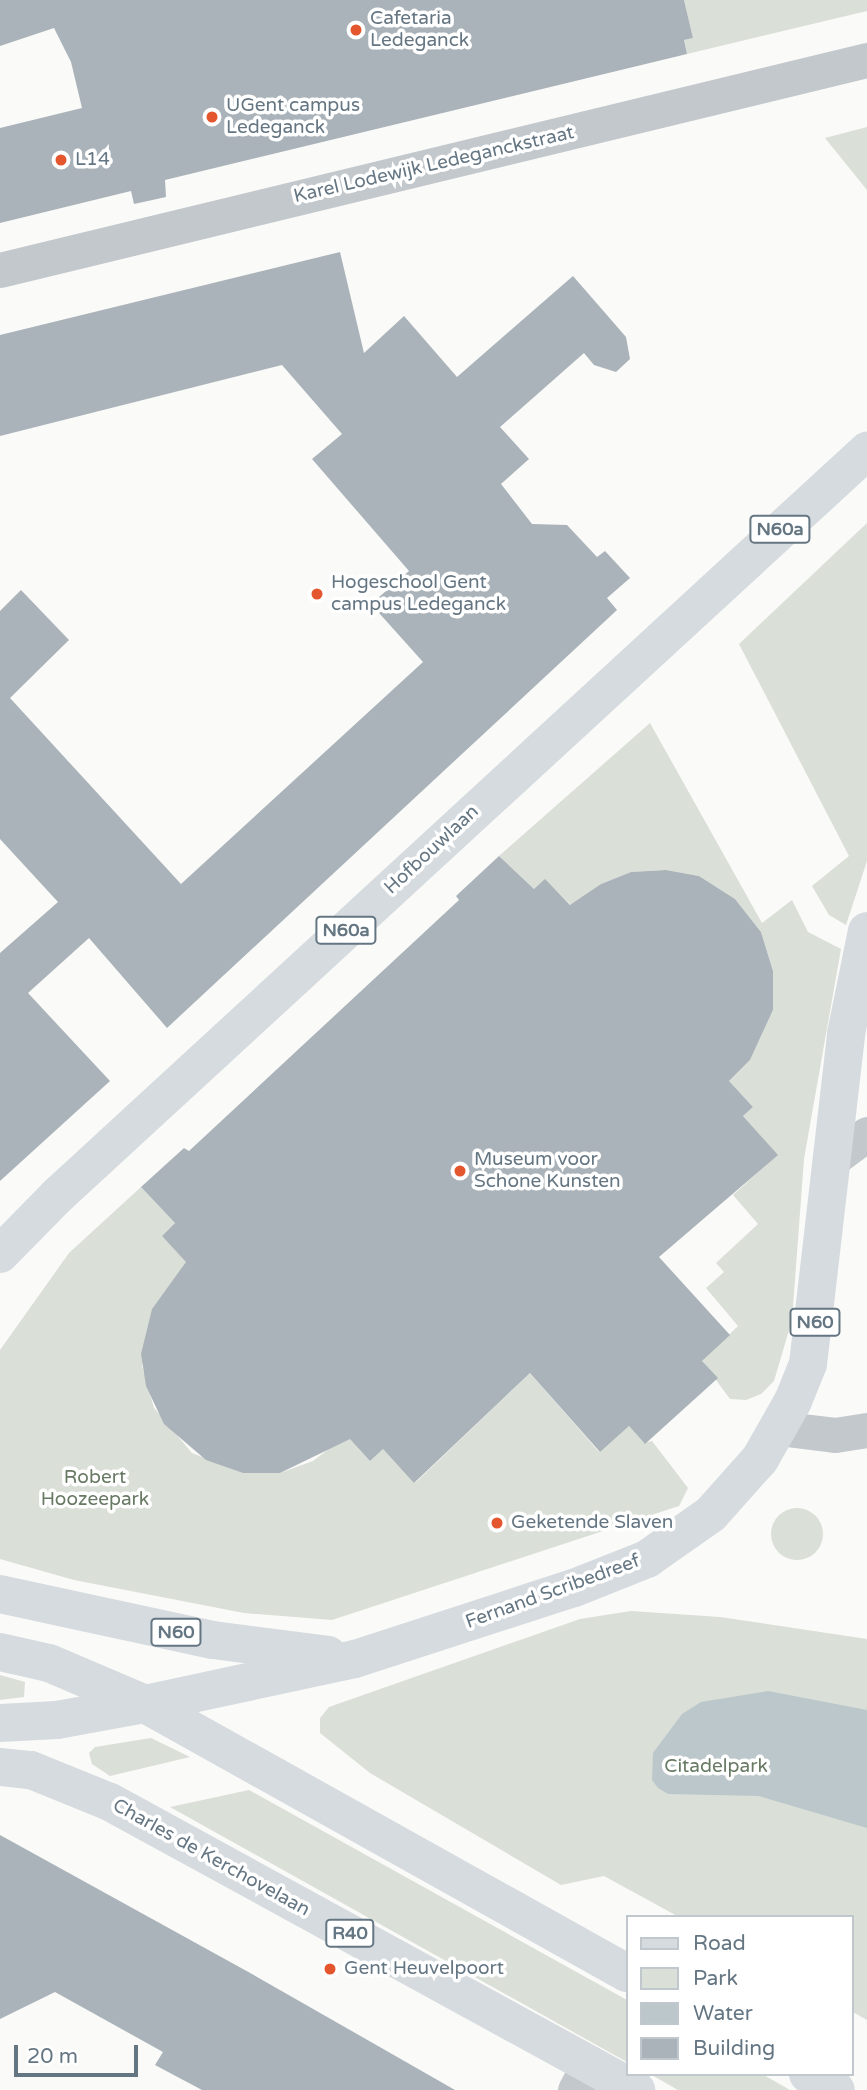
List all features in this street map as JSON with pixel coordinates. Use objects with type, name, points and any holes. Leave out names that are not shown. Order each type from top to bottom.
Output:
[{"type":"main road","name":"Hofbouwlaan","points":[[0,1254],[67,1187],[867,451]]},
{"type":"main road","name":"Fernand Scribedreef","points":[[0,1723],[57,1720],[355,1659],[574,1588],[647,1559],[711,1514],[760,1459],[808,1364],[830,1161],[865,942]]},
{"type":"main road","name":"N60","points":[[0,1594],[213,1640],[355,1659]]},
{"type":"main road","points":[[0,1652],[49,1663],[145,1704],[626,1972]]},
{"type":"main road","name":"Charles de Kerchovelaan","points":[[0,1767],[31,1770],[110,1802],[582,2077],[636,2090]]},
{"type":"main road","points":[[812,2076],[836,2090]]},
{"type":"street","name":"Karel Lodewijk Ledeganckstraat","points":[[0,270],[867,60]]},
{"type":"street","points":[[830,1161],[867,1133]]},
{"type":"street","points":[[778,1428],[835,1435],[867,1430]]},
{"type":"green space","points":[[684,0],[867,0],[867,11],[687,54],[684,40],[693,38]]},
{"type":"green space","points":[[867,127],[867,190],[825,138]]},
{"type":"green space","points":[[867,523],[867,861],[846,925],[829,915],[812,886],[849,856],[739,644]]},
{"type":"green space","points":[[650,723],[762,923],[792,900],[808,932],[841,949],[804,1159],[792,1320],[774,1381],[761,1394],[746,1400],[730,1399],[702,1361],[738,1326],[706,1288],[724,1272],[716,1263],[758,1224],[733,1195],[777,1155],[743,1116],[753,1107],[729,1081],[750,1060],[773,1010],[773,971],[761,932],[735,899],[699,876],[666,870],[631,872],[601,884],[572,906],[545,880],[534,889],[499,856]]},
{"type":"green space","name":"Robert Hoozeepark","points":[[141,1187],[175,1223],[162,1236],[187,1262],[152,1309],[142,1366],[154,1408],[192,1453],[243,1473],[280,1473],[313,1461],[347,1435],[370,1461],[383,1449],[415,1483],[530,1373],[599,1452],[629,1426],[644,1443],[652,1441],[688,1488],[679,1506],[332,1620],[244,1613],[74,1580],[0,1559],[0,1350],[69,1253]]},
{"type":"green space","points":[[797,1508],[807,1510],[815,1516],[821,1524],[821,1544],[815,1552],[807,1558],[797,1560],[787,1558],[779,1552],[773,1544],[771,1534],[773,1524],[779,1516],[787,1510]]},
{"type":"green space","name":"Citadelpark","points":[[631,1611],[720,1617],[867,1639],[867,2020],[853,2012],[853,1915],[675,1915],[604,1876],[561,1885],[370,1773],[320,1733],[320,1718],[329,1707],[580,1619]]},
{"type":"green space","points":[[0,1675],[25,1682],[24,1697],[0,1700]]},
{"type":"green space","points":[[151,1738],[190,1757],[110,1776],[92,1764],[89,1753],[95,1747]]},
{"type":"green space","points":[[249,1790],[626,1999],[626,2061],[170,1807]]},
{"type":"green space","points":[[654,2076],[766,2076],[790,2090],[678,2090]]},
{"type":"water","points":[[768,1691],[867,1710],[867,1828],[759,1796],[668,1794],[652,1780],[653,1753],[682,1714],[701,1702]]},
{"type":"building","name":"UGent campus Ledeganck","points":[[0,0],[684,0],[693,38],[684,40],[687,54],[165,180],[166,197],[134,204],[131,191],[0,223],[0,128],[82,108],[71,62],[54,28],[0,46]]},
{"type":"building","points":[[340,252],[364,353],[404,316],[457,377],[573,276],[626,337],[630,359],[616,372],[594,365],[584,353],[500,427],[529,459],[501,484],[532,524],[567,525],[597,557],[605,551],[630,578],[607,598],[617,610],[167,1028],[89,938],[28,993],[110,1081],[0,1181],[0,953],[58,902],[0,839],[0,611],[21,590],[69,640],[10,698],[181,884],[423,662],[371,604],[409,571],[312,459],[342,434],[282,365],[0,436],[0,335]]},
{"type":"building","name":"Museum voor Schone Kunsten","points":[[499,856],[534,889],[545,879],[570,905],[601,884],[631,872],[666,870],[699,876],[735,899],[761,932],[773,971],[773,1010],[750,1060],[729,1081],[753,1107],[743,1116],[778,1155],[659,1257],[730,1335],[702,1361],[718,1378],[645,1444],[629,1426],[600,1452],[530,1373],[414,1483],[383,1449],[370,1461],[350,1439],[280,1473],[243,1473],[206,1460],[164,1424],[146,1386],[141,1354],[152,1309],[186,1262],[162,1236],[175,1223],[141,1187],[184,1148],[189,1151],[459,900],[456,896]]},
{"type":"building","points":[[0,1835],[455,2090],[202,2090],[155,2065],[163,2052],[55,1992],[0,2019]]},
{"type":"place","name":"Cafetaria Ledeganck","points":[[356,30]]},
{"type":"place","name":"UGent campus Ledeganck","points":[[212,117]]},
{"type":"place","name":"L14","points":[[61,160]]},
{"type":"place","name":"Hogeschool Gent campus Ledeganck","points":[[317,594]]},
{"type":"place","name":"Museum voor Schone Kunsten","points":[[460,1171]]},
{"type":"place","name":"Geketende Slaven","points":[[497,1523]]},
{"type":"place","name":"Gent Heuvelpoort","points":[[330,1969]]}]
